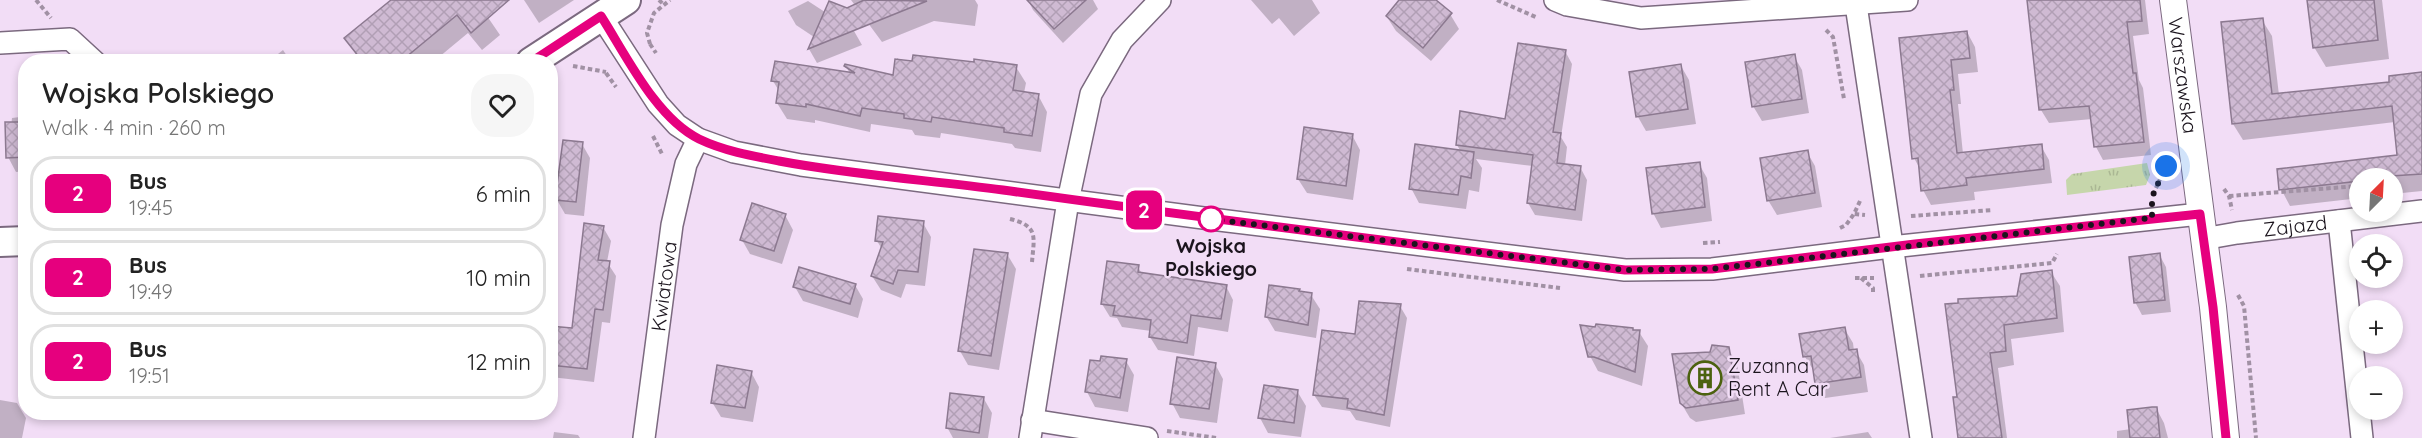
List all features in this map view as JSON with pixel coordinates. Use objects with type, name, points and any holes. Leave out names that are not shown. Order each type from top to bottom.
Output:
[{"type":"main road","points":[[543,54],[626,0]]},
{"type":"main road","points":[[0,242],[18,241]]},
{"type":"street","points":[[1154,434],[1031,429],[1068,201],[1091,94],[1122,40],[1161,0]]},
{"type":"street","points":[[1555,0],[1567,5],[1641,18],[1907,0]]},
{"type":"street","name":"Warszawska","points":[[2173,0],[2213,307],[2226,438]]},
{"type":"street","points":[[1856,5],[1921,438]]},
{"type":"street","points":[[601,16],[658,104],[677,125],[698,139],[734,152],[801,165],[1002,190],[1068,201],[1625,270],[1712,269],[1891,247],[2200,214]]},
{"type":"street","points":[[0,43],[70,39],[86,54]]},
{"type":"street","name":"Kwiatowa","points":[[644,438],[672,225],[686,164],[698,139]]},
{"type":"street","name":"Zajazd","points":[[2203,239],[2422,211]]},
{"type":"street","points":[[2340,221],[2362,438]]},
{"type":"path","points":[[659,0],[663,5],[670,0]]},
{"type":"path","points":[[1497,0],[1540,18]]},
{"type":"path","points":[[1824,28],[1833,37],[1844,102]]},
{"type":"path","points":[[650,44],[662,63]]},
{"type":"path","points":[[2152,218],[2152,197],[2169,160]]},
{"type":"path","points":[[2229,196],[2349,187]]},
{"type":"path","points":[[1832,231],[1846,225],[1854,214],[1860,202],[1859,191]]},
{"type":"path","points":[[1854,214],[1887,218]]},
{"type":"path","points":[[1002,218],[1029,225],[1035,234],[1031,269]]},
{"type":"path","points":[[1692,244],[1727,241]]},
{"type":"path","points":[[1849,278],[1896,279],[2052,262],[2059,251]]},
{"type":"path","points":[[1406,269],[1569,289]]},
{"type":"path","points":[[1154,434],[1216,438]]},
{"type":"green space","points":[[2147,163],[2150,175],[2146,185],[2067,195],[2066,180],[2072,174]]},
{"type":"building","points":[[391,0],[509,0],[471,33],[457,15],[410,54],[357,54],[344,38]]},
{"type":"building","points":[[864,0],[927,1],[808,49],[829,1],[847,8]]},
{"type":"building","points":[[1027,0],[1086,0],[1054,29]]},
{"type":"building","points":[[1399,0],[1436,0],[1452,13],[1423,48],[1386,16]]},
{"type":"building","points":[[2027,0],[2140,0],[2142,21],[2127,22],[2144,142],[2094,147],[2089,106],[2039,110]]},
{"type":"building","points":[[2307,0],[2374,0],[2378,40],[2313,48]]},
{"type":"building","points":[[2263,18],[2272,94],[2389,82],[2389,76],[2422,72],[2422,174],[2403,175],[2403,168],[2349,168],[2349,182],[2279,190],[2277,169],[2397,155],[2392,106],[2232,124],[2221,22]]},
{"type":"building","points":[[1967,31],[1970,58],[1951,60],[1954,90],[1950,90],[1957,153],[2042,144],[2044,169],[1966,178],[1967,185],[1921,191],[1918,158],[1912,159],[1899,38]]},
{"type":"building","points":[[1518,43],[1566,50],[1553,132],[1561,133],[1557,163],[1581,166],[1575,210],[1527,203],[1533,155],[1456,145],[1460,111],[1505,119]]},
{"type":"building","points":[[1795,54],[1802,99],[1752,107],[1745,62]]},
{"type":"building","points":[[913,55],[974,62],[974,59],[1017,65],[1013,90],[1039,94],[1032,136],[1004,132],[1004,128],[932,117],[931,122],[904,118],[904,114],[862,108],[860,116],[806,104],[806,107],[776,103],[779,82],[771,81],[775,61],[855,73],[844,66],[845,64],[893,75],[895,59],[912,61]]},
{"type":"building","points":[[1681,64],[1688,109],[1636,117],[1629,72]]},
{"type":"building","points":[[5,122],[18,122],[18,157],[6,158]]},
{"type":"building","points":[[1304,127],[1353,134],[1346,186],[1297,179]]},
{"type":"building","points":[[563,140],[583,142],[576,202],[558,200],[558,178]]},
{"type":"building","points":[[1415,144],[1474,152],[1471,178],[1461,176],[1458,195],[1409,189]]},
{"type":"building","points":[[1808,150],[1815,193],[1767,201],[1760,158]]},
{"type":"building","points":[[1700,162],[1705,207],[1652,214],[1646,168]]},
{"type":"building","points":[[752,203],[786,214],[774,251],[740,240]]},
{"type":"building","points":[[878,216],[924,221],[918,272],[898,270],[893,284],[871,276],[883,242],[875,241]]},
{"type":"building","points":[[584,223],[604,226],[598,260],[610,261],[603,310],[595,309],[587,369],[558,366],[558,327],[572,328]]},
{"type":"building","points":[[974,249],[1008,253],[991,356],[958,351]]},
{"type":"building","points":[[2160,253],[2165,300],[2134,303],[2129,257]]},
{"type":"building","points":[[1107,261],[1139,265],[1138,272],[1227,285],[1221,319],[1191,315],[1187,343],[1149,337],[1151,320],[1113,315],[1115,306],[1101,304]]},
{"type":"building","points":[[799,267],[856,284],[850,304],[793,287]]},
{"type":"building","points":[[2052,270],[2057,318],[2004,325],[2006,351],[1990,353],[2002,438],[1958,438],[1953,397],[1957,397],[1945,304],[1958,303],[1958,299],[2017,296],[2021,274]]},
{"type":"building","points":[[1269,285],[1312,293],[1308,325],[1265,317]]},
{"type":"building","points":[[1359,301],[1401,304],[1384,415],[1347,408],[1348,399],[1313,395],[1322,330],[1355,334]]},
{"type":"building","points":[[1596,324],[1640,330],[1635,372],[1594,357],[1588,357],[1580,325],[1595,327]]},
{"type":"building","points":[[1845,327],[1849,350],[1857,349],[1861,377],[1815,384],[1811,356],[1803,357],[1799,334]]},
{"type":"building","name":"Zuzanna Rent A Car","points":[[1712,345],[1729,347],[1738,400],[1686,408],[1680,403],[1672,354],[1710,352]]},
{"type":"building","points":[[1101,356],[1127,359],[1120,398],[1085,392],[1090,360],[1100,361]]},
{"type":"building","points":[[1177,357],[1216,363],[1209,409],[1170,404]]},
{"type":"building","points":[[717,365],[752,371],[745,408],[711,403]]},
{"type":"building","points":[[1264,385],[1298,390],[1294,423],[1258,418]]},
{"type":"building","points":[[950,393],[984,397],[979,433],[946,428]]},
{"type":"building","points":[[2157,407],[2160,438],[2130,438],[2127,410]]},
{"type":"bus line","name":"2","points":[[543,54],[601,16],[658,104],[677,125],[698,139],[734,152],[801,165],[879,176],[1625,270],[1712,269],[1915,244],[2200,214],[2213,307],[2226,438]]},
{"type":"place","name":"Wojska Polskiego","points":[[1211,219]]},
{"type":"place","name":"Zuzanna Rent A Car","points":[[1705,378]]},
{"type":"route","points":[[1211,219],[1625,270],[1712,269],[2152,218],[2152,197],[2166,166]]}]
